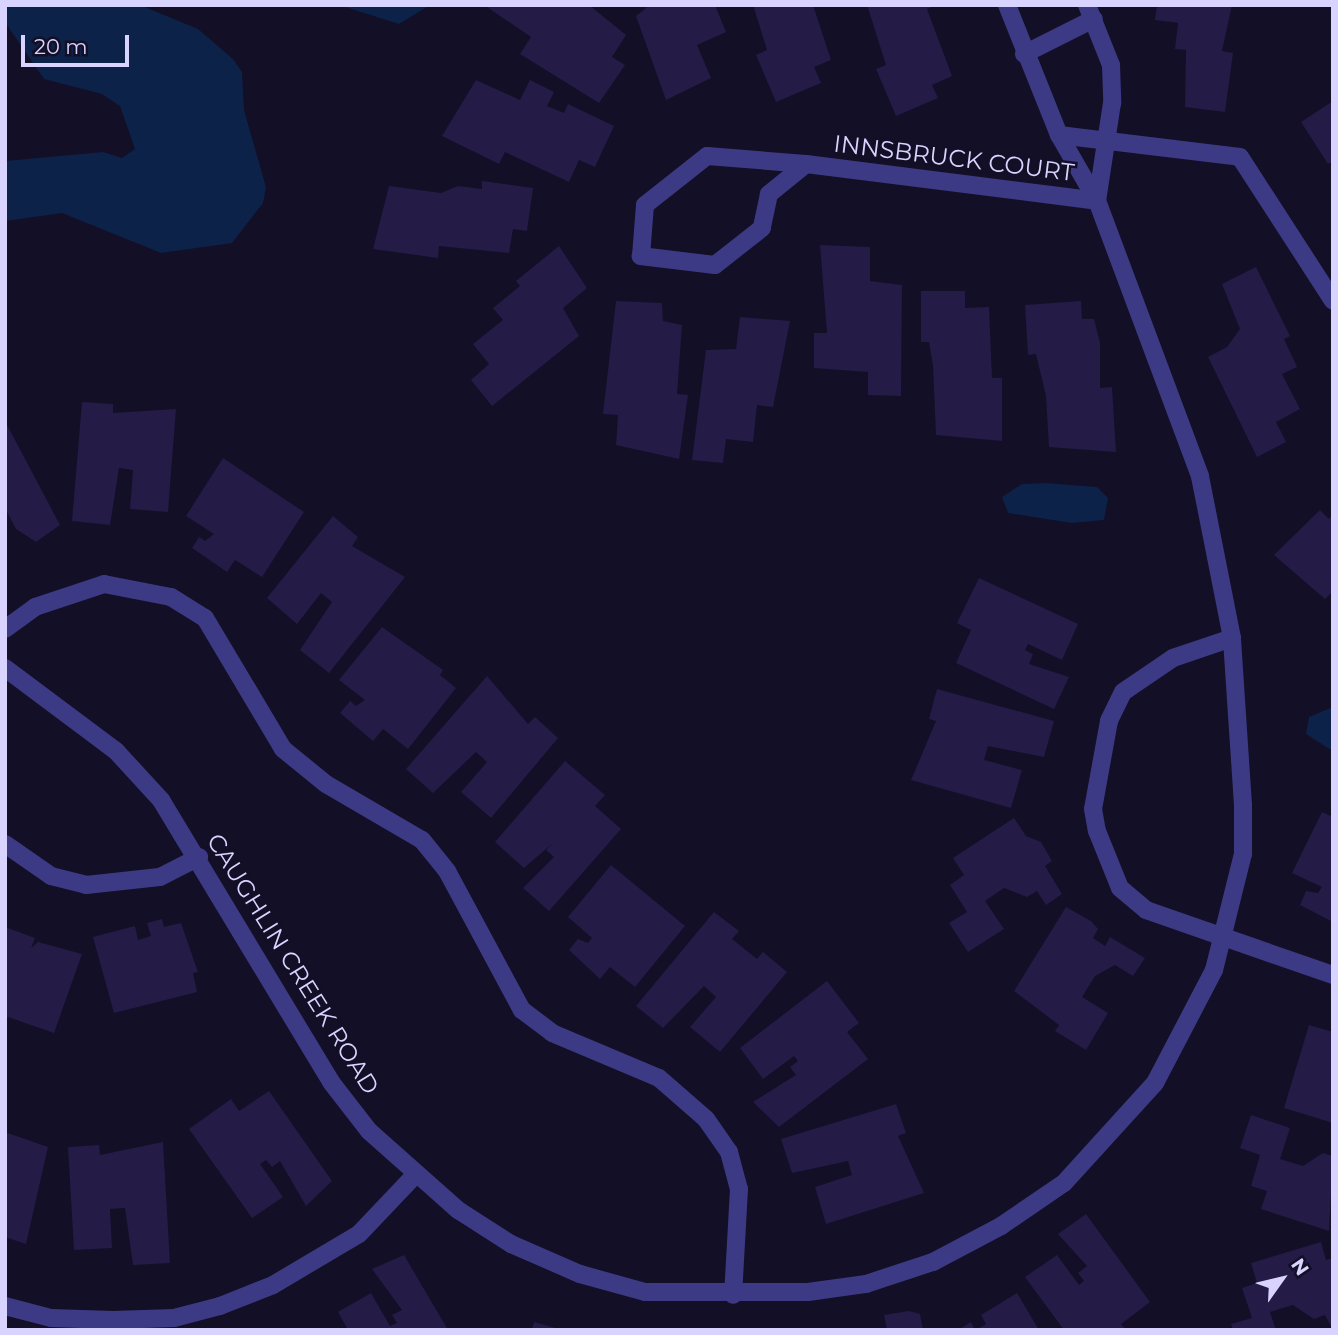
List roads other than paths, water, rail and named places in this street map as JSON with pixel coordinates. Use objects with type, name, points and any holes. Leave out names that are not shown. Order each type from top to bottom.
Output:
[{"type":"street","name":"CAUGHLIN CREEK ROAD","points":[[5,668],[116,751],[161,800],[199,857],[331,1082],[414,1176],[511,1244],[579,1274],[645,1292],[733,1295],[866,1284],[911,1269],[1001,1226],[1064,1183],[1155,1083],[1214,970],[1243,854],[1232,638],[1200,476],[1097,201],[1059,135],[1024,54],[1007,5]]},
{"type":"street","points":[[1024,54],[1091,12],[1111,65],[1108,141],[1097,201]]},
{"type":"street","points":[[1059,135],[1240,157],[1333,300]]},
{"type":"street","name":"INNSBRUCK COURT","points":[[806,164],[769,194],[762,228],[715,265],[641,256],[645,205],[707,156],[806,164],[1097,201]]},
{"type":"street","points":[[5,629],[36,607],[104,584],[171,597],[205,618],[284,749],[326,784],[422,841],[447,872],[522,1010],[552,1033],[659,1078],[706,1119],[729,1152],[739,1189],[733,1295]]},
{"type":"street","points":[[1232,638],[1164,663],[1123,692],[1109,721],[1093,809],[1121,888],[1146,910],[1333,975]]},
{"type":"street","points":[[5,844],[51,876],[86,886],[160,877],[199,857]]},
{"type":"street","points":[[5,1306],[51,1318],[113,1320],[174,1318],[220,1306],[273,1285],[359,1234],[414,1176]]},
{"type":"water","points":[[5,5],[140,5],[198,29],[233,59],[242,72],[244,110],[266,187],[263,203],[232,243],[161,253],[62,213],[5,221],[5,161],[103,152],[122,158],[135,149],[120,106],[102,94],[44,79],[5,22]]},
{"type":"water","points":[[339,5],[430,5],[399,24]]},
{"type":"water","points":[[1022,484],[1097,487],[1108,498],[1104,520],[1072,523],[1008,513],[1002,497]]},
{"type":"water","points":[[1333,707],[1331,750],[1306,734],[1309,717]]}]
